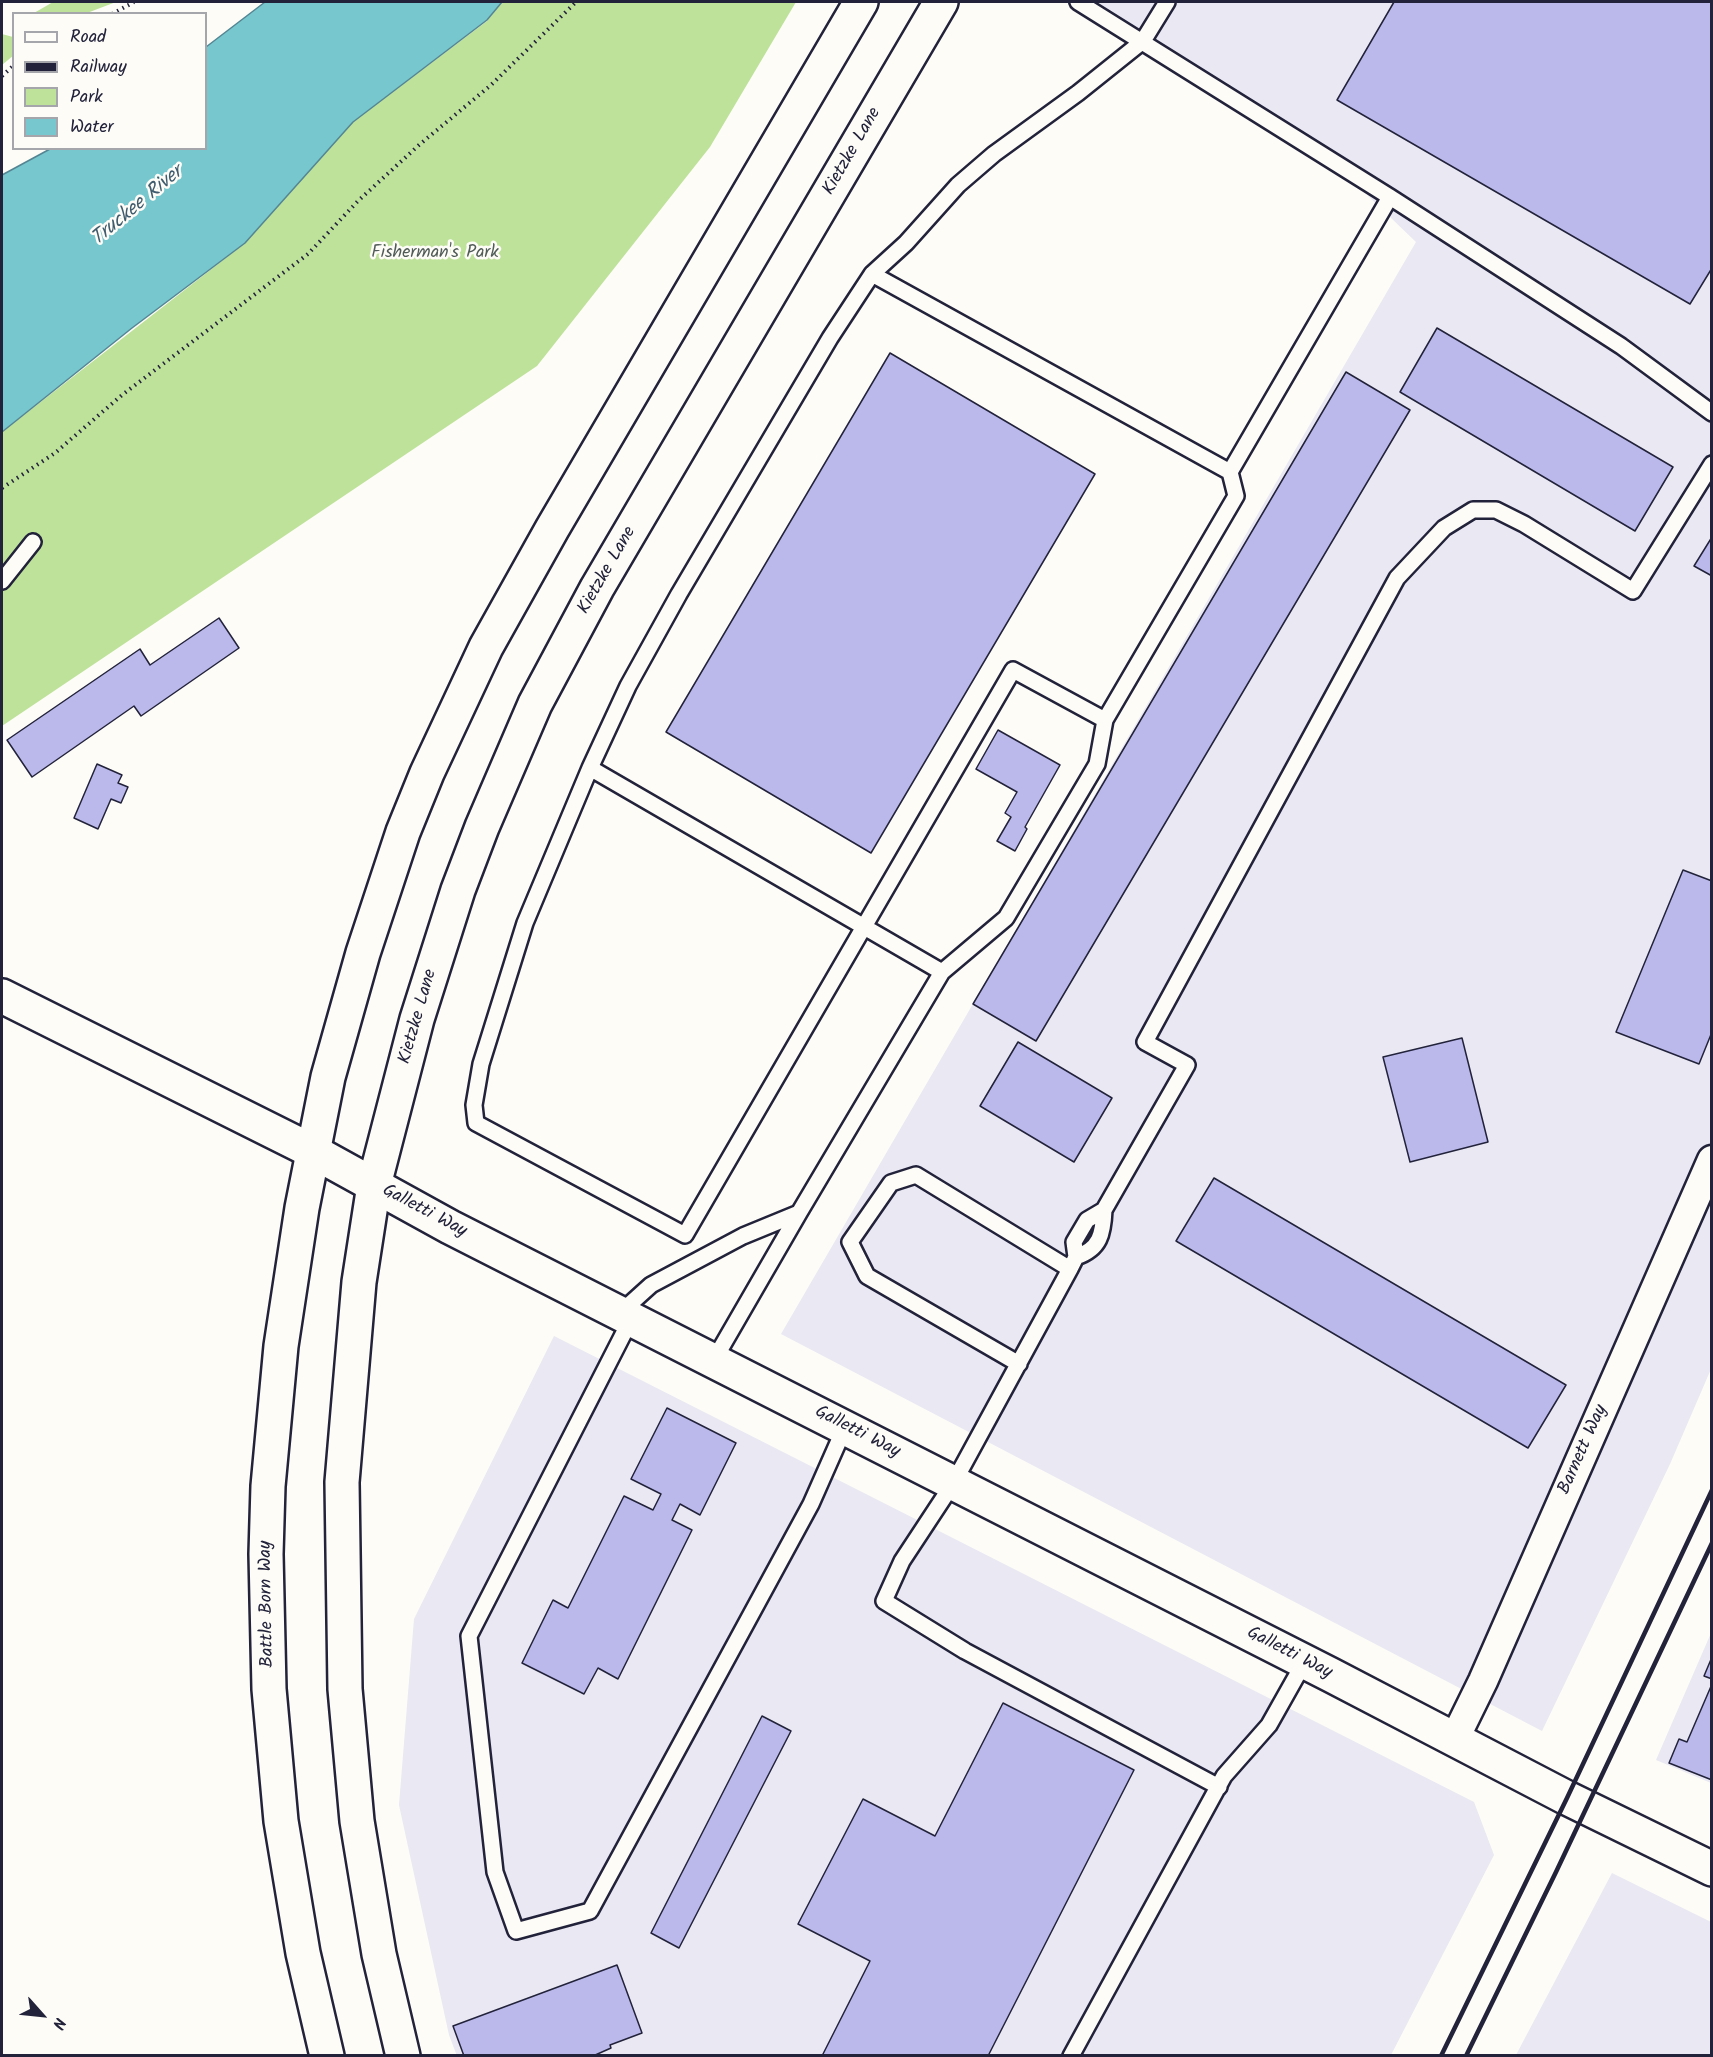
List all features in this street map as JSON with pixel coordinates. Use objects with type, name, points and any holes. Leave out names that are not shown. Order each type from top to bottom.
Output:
[{"type":"main road","points":[[314,1152],[328,1077],[344,1019],[403,832],[427,773],[486,647],[552,529],[861,2]]},
{"type":"main road","name":"Kietzke Lane","points":[[374,1185],[417,1019],[458,890],[482,827],[535,704],[597,588],[941,2]]},
{"type":"main road","name":"Galletti Way","points":[[4,1004],[314,1152],[626,1316],[1455,1738],[1577,1803],[1712,1869]]},
{"type":"main road","name":"Battle Born Way","points":[[314,1152],[291,1276],[274,1416],[268,1486],[266,1622],[269,1689],[281,1821],[303,1953],[327,2055]]},
{"type":"main road","points":[[374,1185],[358,1293],[342,1482],[345,1689],[357,1821],[380,1954],[403,2055]]},
{"type":"street","name":"Barnett Way","points":[[1455,1738],[1483,1681],[1712,1160]]},
{"type":"lane","points":[[1078,2],[1390,197],[1621,346],[1712,412]]},
{"type":"lane","points":[[1105,720],[1013,670],[685,1235],[476,1123],[474,1105],[481,1064],[525,922],[590,768],[628,686],[679,594],[830,338],[872,274],[906,243],[958,185],[994,154],[1078,93],[1143,41],[1167,2]]},
{"type":"lane","points":[[714,1360],[942,972],[1006,918],[1097,764],[1105,720],[1236,496],[1230,472],[1390,197]]},
{"type":"lane","points":[[872,274],[1230,472]]},
{"type":"lane","points":[[1219,1787],[965,1651],[884,1601],[902,1561],[954,1482],[1073,1263],[1090,1252],[1103,1231],[1104,1210],[1187,1065],[1145,1042],[1398,578],[1444,528],[1473,510],[1496,510],[1524,524],[1633,591],[1712,464]]},
{"type":"lane","points":[[2,581],[33,542]]},
{"type":"lane","points":[[590,768],[942,972]]},
{"type":"lane","points":[[1018,1364],[867,1276],[849,1242],[891,1183],[916,1175],[1073,1263]]},
{"type":"lane","points":[[799,1213],[743,1236],[651,1285],[626,1316],[469,1636],[495,1872],[516,1931],[590,1911],[811,1504],[845,1426]]},
{"type":"lane","points":[[1071,2055],[1224,1776],[1269,1725],[1305,1662]]},
{"type":"path","points":[[116,12],[134,2]]},
{"type":"path","points":[[2,488],[55,453],[122,394],[308,254],[358,201],[419,145],[491,85],[576,2]]},
{"type":"shaded area","points":[[1101,2],[1711,2],[1711,1369],[1670,1464],[1542,1731],[781,1334],[1416,242],[1337,166],[1096,11]]},
{"type":"shaded area","points":[[554,1336],[1474,1802],[1494,1855],[1391,2055],[457,2056],[449,2035],[399,1805],[414,1619]]},
{"type":"shaded area","points":[[1711,1633],[1711,1783],[1656,1760]]},
{"type":"shaded area","points":[[1612,1873],[1711,1922],[1711,2055],[1516,2055]]},
{"type":"green space","points":[[53,2],[116,2],[90,12],[36,12]]},
{"type":"green space","name":"Fisherman's Park","points":[[502,2],[796,2],[710,147],[537,366],[2,726],[2,432],[245,243],[353,122],[487,21]]},
{"type":"green space","points":[[2,34],[12,37],[12,57],[2,65]]},
{"type":"water","name":"Truckee River","points":[[265,2],[502,2],[487,20],[353,122],[245,243],[132,328],[2,432],[2,175],[48,150],[207,150],[207,46]]},
{"type":"building","points":[[1394,2],[1712,2],[1712,268],[1690,304],[1337,100]]},
{"type":"building","points":[[1437,328],[1673,467],[1635,531],[1400,392]]},
{"type":"building","points":[[890,353],[1095,474],[871,853],[666,732]]},
{"type":"building","points":[[1346,372],[1410,410],[1036,1041],[973,1004]]},
{"type":"building","points":[[1712,537],[1712,576],[1694,566]]},
{"type":"building","points":[[219,618],[239,648],[141,716],[134,706],[32,777],[7,740],[140,649],[150,665]]},
{"type":"building","points":[[998,730],[1060,765],[1025,827],[1027,829],[1015,851],[997,841],[1011,817],[1005,813],[1017,792],[976,769]]},
{"type":"building","points":[[97,764],[122,775],[118,783],[128,787],[121,803],[111,799],[98,829],[74,818]]},
{"type":"building","points":[[1683,870],[1712,881],[1712,1032],[1699,1064],[1616,1032]]},
{"type":"building","points":[[1462,1038],[1488,1142],[1410,1162],[1383,1057]]},
{"type":"building","points":[[1018,1042],[1112,1098],[1074,1162],[980,1106]]},
{"type":"building","points":[[1214,1178],[1566,1385],[1528,1448],[1176,1241]]},
{"type":"building","points":[[667,1408],[736,1443],[700,1515],[680,1504],[672,1520],[692,1530],[618,1679],[598,1668],[584,1694],[522,1663],[553,1600],[568,1608],[624,1496],[653,1510],[661,1494],[631,1479]]},
{"type":"building","points":[[1712,1657],[1712,1679],[1704,1676]]},
{"type":"building","points":[[1712,1684],[1712,1780],[1669,1763],[1679,1739],[1687,1742]]},
{"type":"building","points":[[1003,1703],[1134,1770],[988,2056],[822,2056],[870,1961],[798,1924],[863,1799],[935,1836]]},
{"type":"building","points":[[762,1716],[791,1731],[679,1948],[651,1933]]},
{"type":"building","points":[[617,1965],[642,2033],[610,2045],[611,2048],[593,2056],[464,2056],[453,2026]]},
{"type":"railway","points":[[1441,2056],[1567,1798],[1712,1490]]},
{"type":"railway","points":[[1466,2056],[1712,1543]]}]
